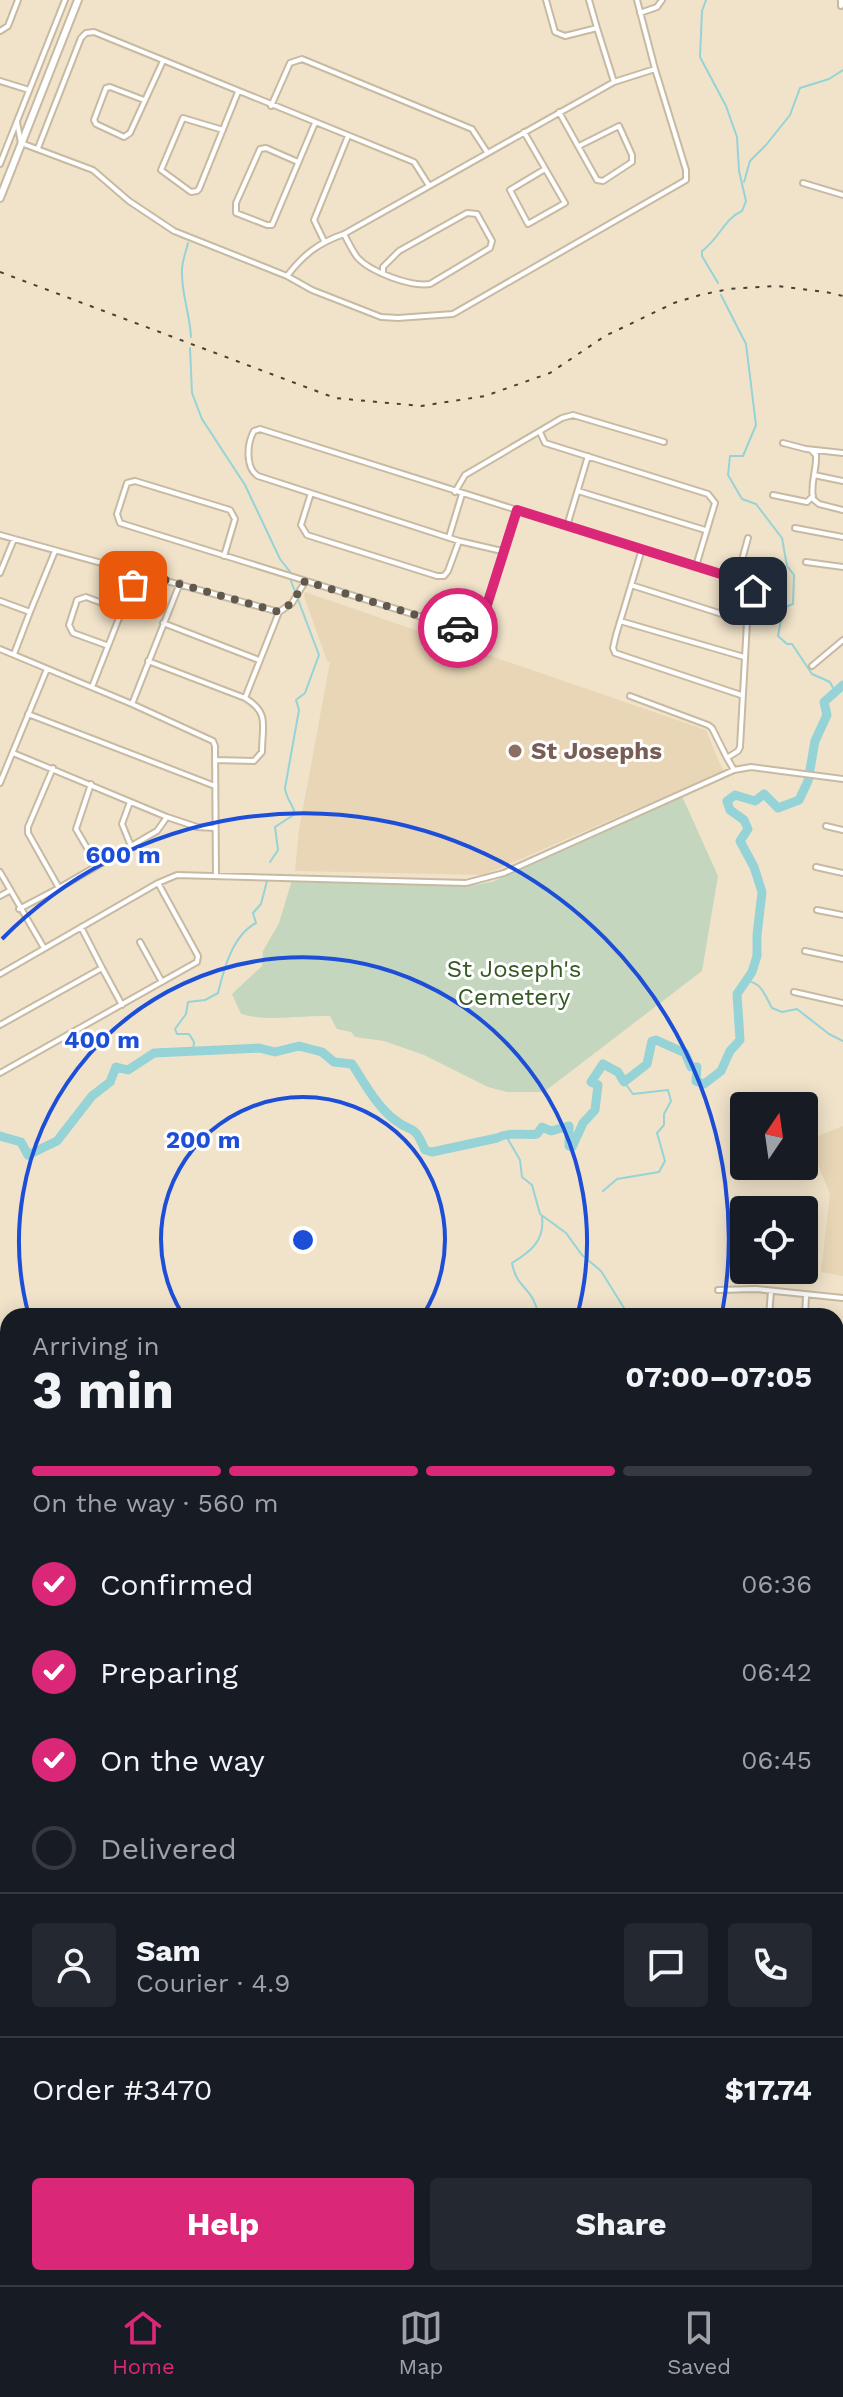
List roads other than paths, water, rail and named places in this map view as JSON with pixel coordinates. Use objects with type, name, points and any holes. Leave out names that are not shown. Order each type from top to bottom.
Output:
[{"type":"street","points":[[0,31],[8,26],[18,0]]},
{"type":"street","points":[[0,164],[65,0]]},
{"type":"street","points":[[0,198],[78,0]]},
{"type":"street","points":[[546,0],[557,34],[569,36],[597,28]]},
{"type":"street","points":[[589,0],[614,82]]},
{"type":"street","points":[[21,143],[93,170],[129,201],[174,231],[287,276],[312,290],[381,317],[453,314],[686,180],[686,170],[637,0]]},
{"type":"street","points":[[640,13],[657,7],[662,0]]},
{"type":"street","points":[[38,148],[83,35],[94,32],[414,162],[428,185]]},
{"type":"street","points":[[271,106],[290,63],[302,59],[472,129],[487,152]]},
{"type":"street","points":[[144,100],[106,88],[94,120],[96,124],[127,136],[163,60]]},
{"type":"street","points":[[39,66],[53,63]]},
{"type":"street","points":[[287,276],[302,256],[324,241],[344,234],[614,82],[655,69]]},
{"type":"street","points":[[0,81],[29,90]]},
{"type":"street","points":[[223,130],[183,118],[161,170],[191,192],[197,191],[223,130],[238,91]]},
{"type":"street","points":[[559,112],[596,179],[599,181],[632,162],[619,126],[579,146]]},
{"type":"street","points":[[17,122],[21,143]]},
{"type":"street","points":[[298,162],[266,148],[260,149],[236,203],[236,213],[272,225],[315,123]]},
{"type":"street","points":[[524,132],[565,203],[528,224],[510,190],[545,169]]},
{"type":"street","points":[[324,241],[314,220],[348,136]]},
{"type":"street","points":[[803,183],[843,195]]},
{"type":"street","points":[[344,234],[358,259],[383,272],[412,284],[430,284],[490,248],[492,241],[477,214],[467,213],[399,251],[383,267],[383,272]]},
{"type":"street","points":[[455,492],[465,475],[562,418],[573,415],[664,442]]},
{"type":"street","points":[[503,551],[459,541],[252,473],[249,466],[250,436],[260,429],[749,585],[753,591],[747,622],[740,747],[727,758]]},
{"type":"street","points":[[540,432],[545,443],[708,494],[715,503],[696,566]]},
{"type":"street","points":[[783,443],[818,453],[843,453]]},
{"type":"street","points":[[818,453],[813,475],[813,496],[819,504]]},
{"type":"street","points":[[567,526],[588,456]]},
{"type":"street","points":[[813,475],[843,481]]},
{"type":"street","points":[[224,556],[235,519],[230,510],[135,481],[127,483],[117,514],[120,523],[224,556],[470,632],[476,631],[517,510]]},
{"type":"street","points":[[578,491],[706,530]]},
{"type":"street","points":[[311,493],[301,525],[307,535],[437,576],[444,576],[448,571],[459,541]]},
{"type":"street","points":[[449,537],[462,494]]},
{"type":"street","points":[[773,495],[843,510]]},
{"type":"street","points":[[807,502],[813,496]]},
{"type":"street","points":[[795,528],[843,537]]},
{"type":"street","points":[[0,535],[279,612]]},
{"type":"street","points":[[736,579],[748,538]]},
{"type":"street","points":[[0,573],[14,539]]},
{"type":"street","points":[[642,549],[620,621],[613,648],[615,653],[743,695]]},
{"type":"street","points":[[14,655],[55,550]]},
{"type":"street","points":[[806,562],[843,567]]},
{"type":"street","points":[[92,687],[137,572]]},
{"type":"street","points":[[245,698],[279,612],[292,603],[305,581]]},
{"type":"street","points":[[132,704],[180,583]]},
{"type":"street","points":[[631,585],[747,622]]},
{"type":"street","points":[[107,645],[73,633],[70,629],[77,600],[86,597],[121,610]]},
{"type":"street","points":[[0,601],[30,612]]},
{"type":"street","points":[[620,621],[745,657]]},
{"type":"street","points":[[163,623],[259,660]]},
{"type":"street","points":[[812,666],[843,640]]},
{"type":"street","points":[[0,649],[209,738],[215,746],[216,876]]},
{"type":"street","points":[[148,661],[245,698],[263,713],[262,752],[254,761],[215,760]]},
{"type":"street","points":[[0,783],[47,669]]},
{"type":"street","points":[[630,696],[708,725],[734,770]]},
{"type":"street","points":[[28,714],[215,786]]},
{"type":"street","points":[[13,753],[167,817],[197,827],[215,828]]},
{"type":"street","points":[[1,971],[177,875],[466,883],[504,873],[734,770],[751,767],[843,779]]},
{"type":"street","points":[[53,768],[28,833],[59,888]]},
{"type":"street","points":[[91,784],[76,829],[97,865]]},
{"type":"street","points":[[130,802],[122,824],[131,846]]},
{"type":"street","points":[[19,909],[157,831],[167,817]]},
{"type":"street","points":[[826,826],[843,830]]},
{"type":"street","points":[[816,867],[843,873]]},
{"type":"street","points":[[0,872],[44,948]]},
{"type":"street","points":[[0,1073],[197,962],[199,958],[158,883]]},
{"type":"street","points":[[0,896],[9,891]]},
{"type":"street","points":[[817,910],[843,915]]},
{"type":"street","points":[[81,927],[123,1005]]},
{"type":"street","points":[[140,942],[162,982]]},
{"type":"street","points":[[805,951],[843,959]]},
{"type":"street","points":[[0,1025],[102,968]]},
{"type":"street","points":[[794,992],[843,1003]]},
{"type":"street","points":[[718,1290],[843,1298]]},
{"type":"street","points":[[770,1308],[771,1291]]},
{"type":"street","points":[[805,1308],[806,1296]]},
{"type":"waterway","points":[[706,0],[702,11],[700,57],[726,106],[737,137],[739,171],[746,201],[742,211],[702,251],[718,283]]},
{"type":"waterway","points":[[744,182],[750,161],[790,115],[800,88],[829,79],[843,70]]},
{"type":"waterway","points":[[188,243],[182,279],[191,337]]},
{"type":"waterway","points":[[721,295],[746,344],[756,425],[743,456],[730,456],[728,475],[742,499],[756,504],[782,538],[787,566],[794,575],[793,604],[783,608],[778,636],[787,644],[792,644],[812,674],[830,682],[835,692]]},
{"type":"waterway","points":[[190,348],[192,393],[202,419],[245,485],[280,559],[291,573]]},
{"type":"waterway","points":[[270,862],[278,850],[275,827],[295,814],[285,788],[299,710],[296,700],[305,693],[319,655],[291,581]]},
{"type":"waterway","points":[[0,1136],[21,1142],[28,1155],[57,1141],[92,1096],[110,1082],[116,1067],[128,1070],[154,1053],[259,1048],[275,1052],[299,1046],[322,1052],[334,1062],[352,1064],[382,1108],[415,1132],[425,1150],[432,1152],[507,1135],[537,1134],[542,1127],[551,1131],[569,1126],[569,1146],[572,1147],[583,1123],[595,1110],[598,1085],[591,1082],[603,1064],[618,1072],[624,1082],[647,1064],[652,1041],[685,1053],[691,1067],[697,1067],[696,1081],[704,1084],[721,1071],[730,1051],[740,1040],[737,994],[752,972],[757,956],[762,892],[754,867],[740,841],[748,829],[744,820],[730,810],[727,801],[735,795],[755,801],[764,794],[778,808],[799,800],[808,781],[815,741],[827,715],[824,702],[843,685]]},
{"type":"waterway","points":[[193,1051],[194,1042],[189,1034],[177,1034],[175,1029],[186,1014],[188,1002],[205,1000],[218,993],[235,944],[256,923],[253,913],[261,904],[267,881]]},
{"type":"waterway","points":[[746,981],[759,987],[772,1008],[782,1012],[797,1009],[843,1041]]},
{"type":"waterway","points":[[603,1191],[617,1179],[659,1172],[665,1161],[657,1133],[664,1125],[664,1114],[671,1101],[668,1090],[633,1094],[624,1082]]},
{"type":"waterway","points":[[505,1134],[520,1160],[522,1177],[532,1185],[540,1214],[566,1233],[582,1255],[601,1271],[624,1308]]},
{"type":"waterway","points":[[537,1308],[518,1280],[512,1263],[525,1255],[539,1239],[542,1217]]},
{"type":"railway","points":[[0,272],[335,398],[421,406],[485,396],[550,373],[605,336],[674,303],[700,295],[729,289],[777,286],[843,296]]},
{"type":"place","name":"St Josephs","points":[[515,751]]},
{"type":"park label","name":"St Joseph's Cemetery","points":[[514,983]]}]
